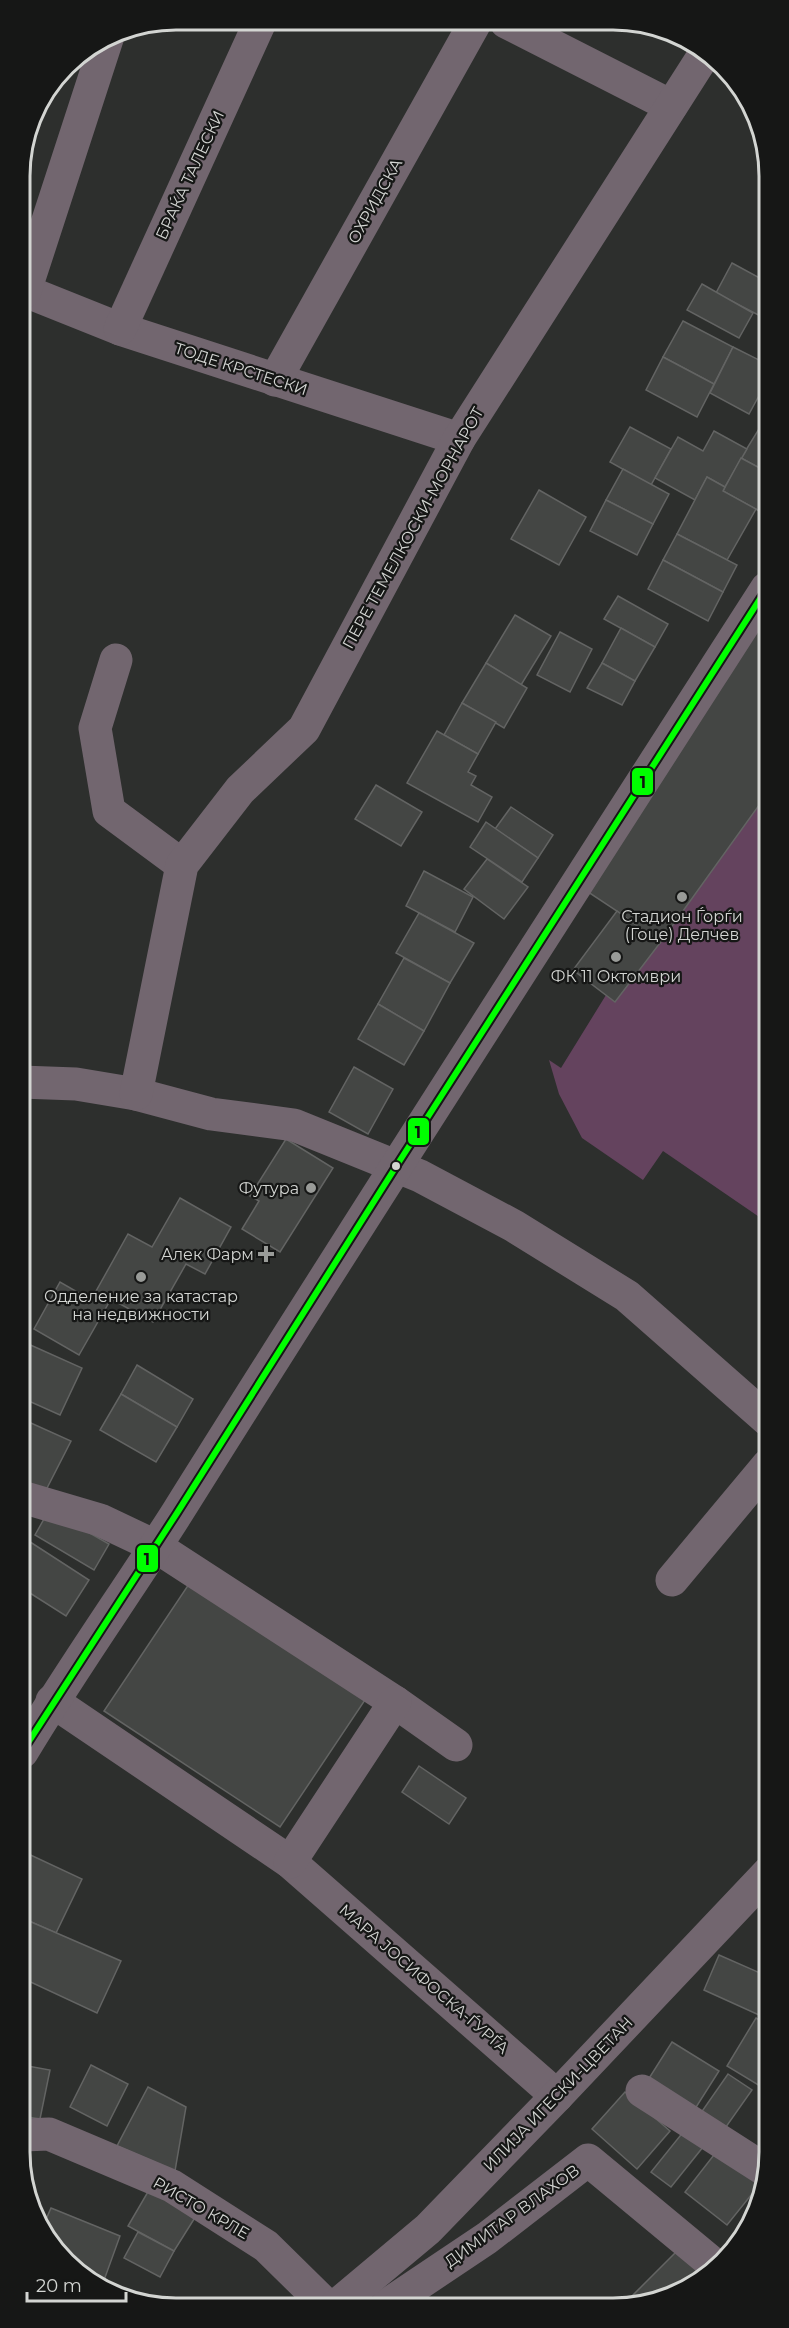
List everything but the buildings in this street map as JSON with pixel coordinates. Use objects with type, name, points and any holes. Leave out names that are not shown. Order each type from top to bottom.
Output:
[{"type":"street","name":"БРАЌА ТАЛЕСКИ","points":[[120,329],[256,30]]},
{"type":"street","name":"ОХРИДСКА","points":[[275,380],[471,30]]},
{"type":"street","points":[[522,30],[671,106]]},
{"type":"street","points":[[30,269],[103,50]]},
{"type":"street","name":"ПЕРЕ ТЕМЕЛКОСКИ-МОРНАРОТ","points":[[136,1094],[182,865],[240,790],[304,729],[459,439],[701,59]]},
{"type":"street","name":"ТОДЕ КРСТЕСКИ","points":[[30,296],[120,329],[459,439]]},
{"type":"street","points":[[30,1738],[52,1701],[155,1546],[395,1165],[759,600]]},
{"type":"street","points":[[116,660],[95,728],[109,811],[182,865]]},
{"type":"street","points":[[30,1082],[76,1084],[136,1094],[211,1114],[294,1125],[420,1176],[514,1226],[627,1296],[759,1412]]},
{"type":"street","points":[[672,1580],[759,1476]]},
{"type":"street","points":[[30,1499],[100,1520],[155,1546],[395,1702],[456,1745]]},
{"type":"street","name":"МАРА ЈОСИФОСКА-ЃУРЃА","points":[[52,1701],[290,1862],[557,2096]]},
{"type":"street","points":[[290,1862],[395,1702]]},
{"type":"street","name":"ИЛИЈА ИГЕСКИ-ЦВЕТАН","points":[[346,2298],[428,2229],[759,1883]]},
{"type":"street","points":[[642,2091],[758,2166]]},
{"type":"street","name":"РИСТО КРЛЕ","points":[[30,2135],[49,2134],[172,2186],[266,2246],[319,2298]]},
{"type":"street","name":"ДИМИТАР ВЛАХОВ","points":[[399,2298],[488,2238],[588,2160],[710,2260]]},
{"type":"shaded area","name":"Стадион Ѓорѓи (Гоце) Делчев","points":[[759,614],[759,1217],[663,1151],[643,1180],[582,1138],[559,1094],[549,1060],[561,1068],[606,995],[615,1002],[659,943]]},
{"type":"transit line","name":"1","points":[[30,1740],[759,600]]},
{"type":"place","name":"Стадион Ѓорѓи (Гоце) Делчев","points":[[682,897]]},
{"type":"place","name":"ФК 11 Октомври","points":[[616,957]]},
{"type":"place","name":"Футура","points":[[311,1188]]},
{"type":"place","name":"Алек Фарм","points":[[266,1254]]},
{"type":"place","name":"Одделение за катастар на недвижности","points":[[141,1277]]}]
